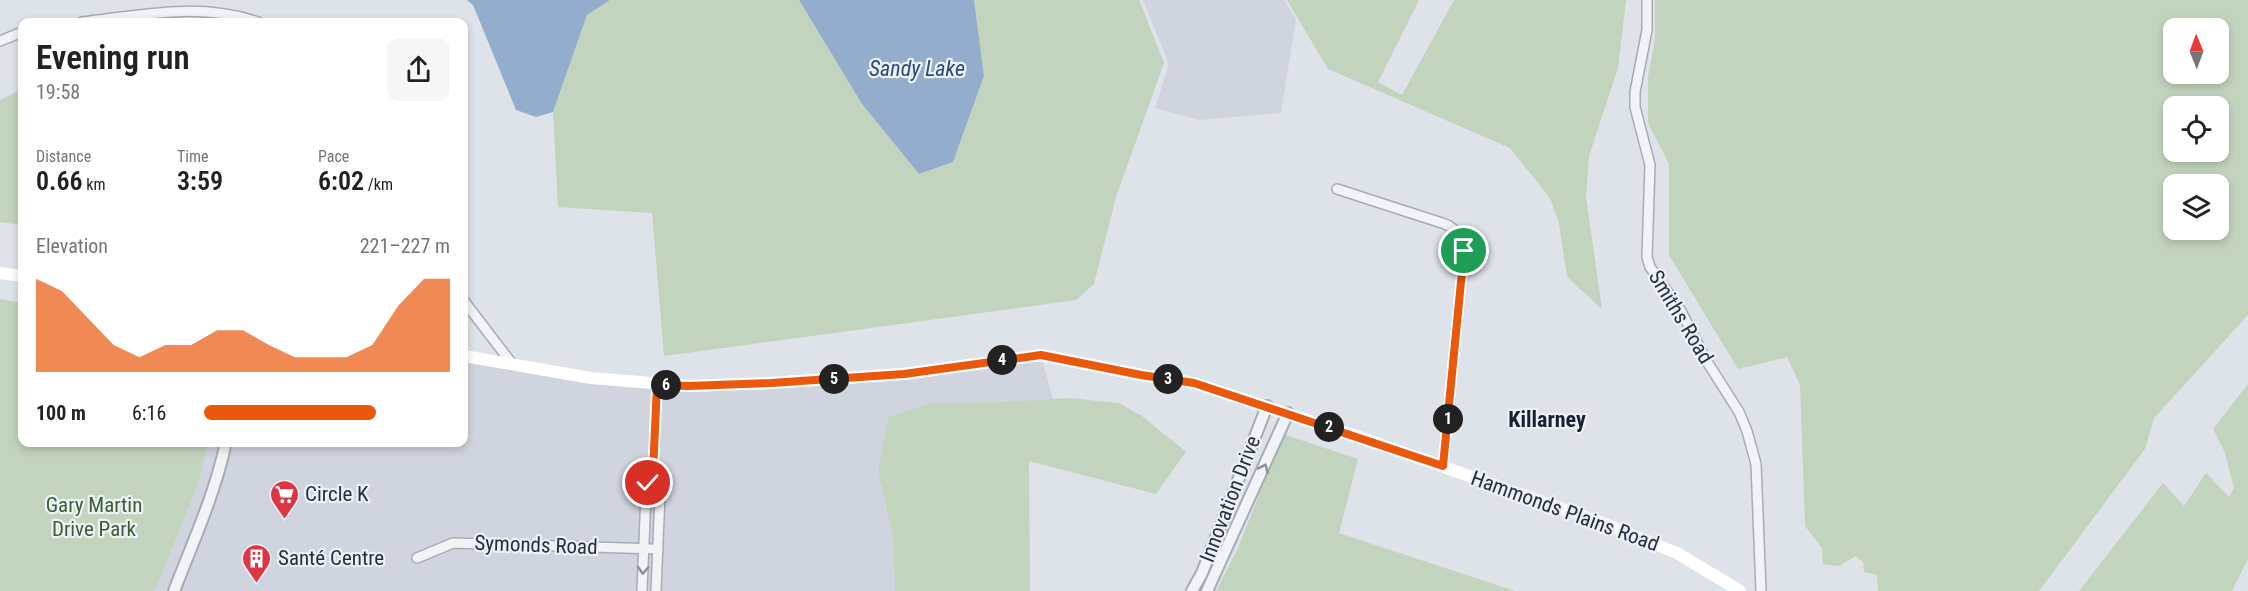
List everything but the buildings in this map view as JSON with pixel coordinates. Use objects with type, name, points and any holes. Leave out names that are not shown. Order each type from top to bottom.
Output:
[{"type":"main road","points":[[0,273],[18,275]]},
{"type":"main road","name":"Hammonds Plains Road","points":[[468,357],[591,378],[688,386],[904,374],[1041,355],[1194,383],[1443,466],[1605,524],[1677,553],[1740,591]]},
{"type":"street","name":"Smiths Road","points":[[1647,0],[1647,30],[1635,92],[1635,107],[1650,165],[1647,257],[1650,267],[1681,311],[1706,360],[1748,431],[1756,464],[1761,591]]},
{"type":"street","points":[[113,18],[175,10],[201,10],[244,18]]},
{"type":"street","points":[[0,41],[18,34]]},
{"type":"street","points":[[1336,189],[1445,224],[1454,228],[1463,242],[1443,466]]},
{"type":"street","points":[[468,306],[513,365]]},
{"type":"street","points":[[656,591],[660,494],[653,472],[657,385]]},
{"type":"street","name":"Innovation Drive","points":[[1192,591],[1202,573],[1267,406]]},
{"type":"street","name":"Innovation Drive","points":[[1207,591],[1288,413]]},
{"type":"street","points":[[174,591],[220,474],[225,447]]},
{"type":"street","points":[[642,591],[646,494],[653,472]]},
{"type":"street","name":"Symonds Road","points":[[417,558],[453,543],[658,549]]},
{"type":"shaded area","points":[[1143,0],[1284,0],[1296,20],[1281,113],[1199,120],[1155,108],[1169,64]]},
{"type":"shaded area","points":[[1041,355],[1053,399],[1001,402],[888,417],[878,472],[893,537],[895,591],[155,591],[198,485],[207,447],[468,447],[468,357],[591,378],[771,383]]},
{"type":"green space","points":[[610,0],[799,0],[862,104],[919,174],[953,162],[984,76],[974,0],[1139,0],[1164,63],[1116,197],[1094,284],[1076,300],[664,356],[652,213],[558,207],[553,112],[587,15]]},
{"type":"green space","points":[[1287,0],[1419,0],[1378,82],[1402,95],[1454,0],[1626,0],[1618,68],[1589,156],[1586,197],[1602,309],[1567,277],[1559,223],[1550,198],[1510,148],[1328,69]]},
{"type":"green space","points":[[1655,0],[2248,0],[2248,315],[2154,418],[2145,449],[2039,591],[1878,591],[1877,575],[1864,572],[1863,562],[1856,556],[1839,566],[1823,564],[1822,548],[1805,526],[1800,385],[1787,357],[1738,369],[1669,255],[1669,164],[1648,123],[1648,76],[1655,40]]},
{"type":"green space","points":[[18,91],[18,224],[0,222],[0,100]]},
{"type":"green space","name":"Gary Martin Drive Park","points":[[0,299],[18,302],[18,447],[207,447],[198,485],[155,591],[0,591]]},
{"type":"green space","points":[[2248,384],[2248,559],[2232,591],[2079,591],[2163,483],[2184,506],[2206,473],[2229,497],[2234,488],[2225,453],[2213,429]]},
{"type":"green space","points":[[1068,398],[1119,403],[1142,416],[1186,452],[1156,494],[1029,461],[1030,591],[895,591],[893,537],[878,472],[888,417],[932,403]]},
{"type":"green space","points":[[1283,434],[1358,459],[1339,533],[1515,591],[1216,591],[1238,548]]},
{"type":"water","points":[[467,0],[610,0],[587,15],[553,112],[536,117],[516,110],[473,5]]},
{"type":"water","name":"Sandy Lake","points":[[799,0],[974,0],[984,76],[953,162],[919,174],[862,104]]},
{"type":"place","name":"Circle K","points":[[284,520]]},
{"type":"place","name":"Santé Centre","points":[[257,584]]},
{"type":"district","name":"Killarney","points":[[1547,419]]},
{"type":"route","points":[[648,483],[653,472],[657,385],[771,383],[904,374],[1041,355],[1194,383],[1443,466],[1464,251]]}]
